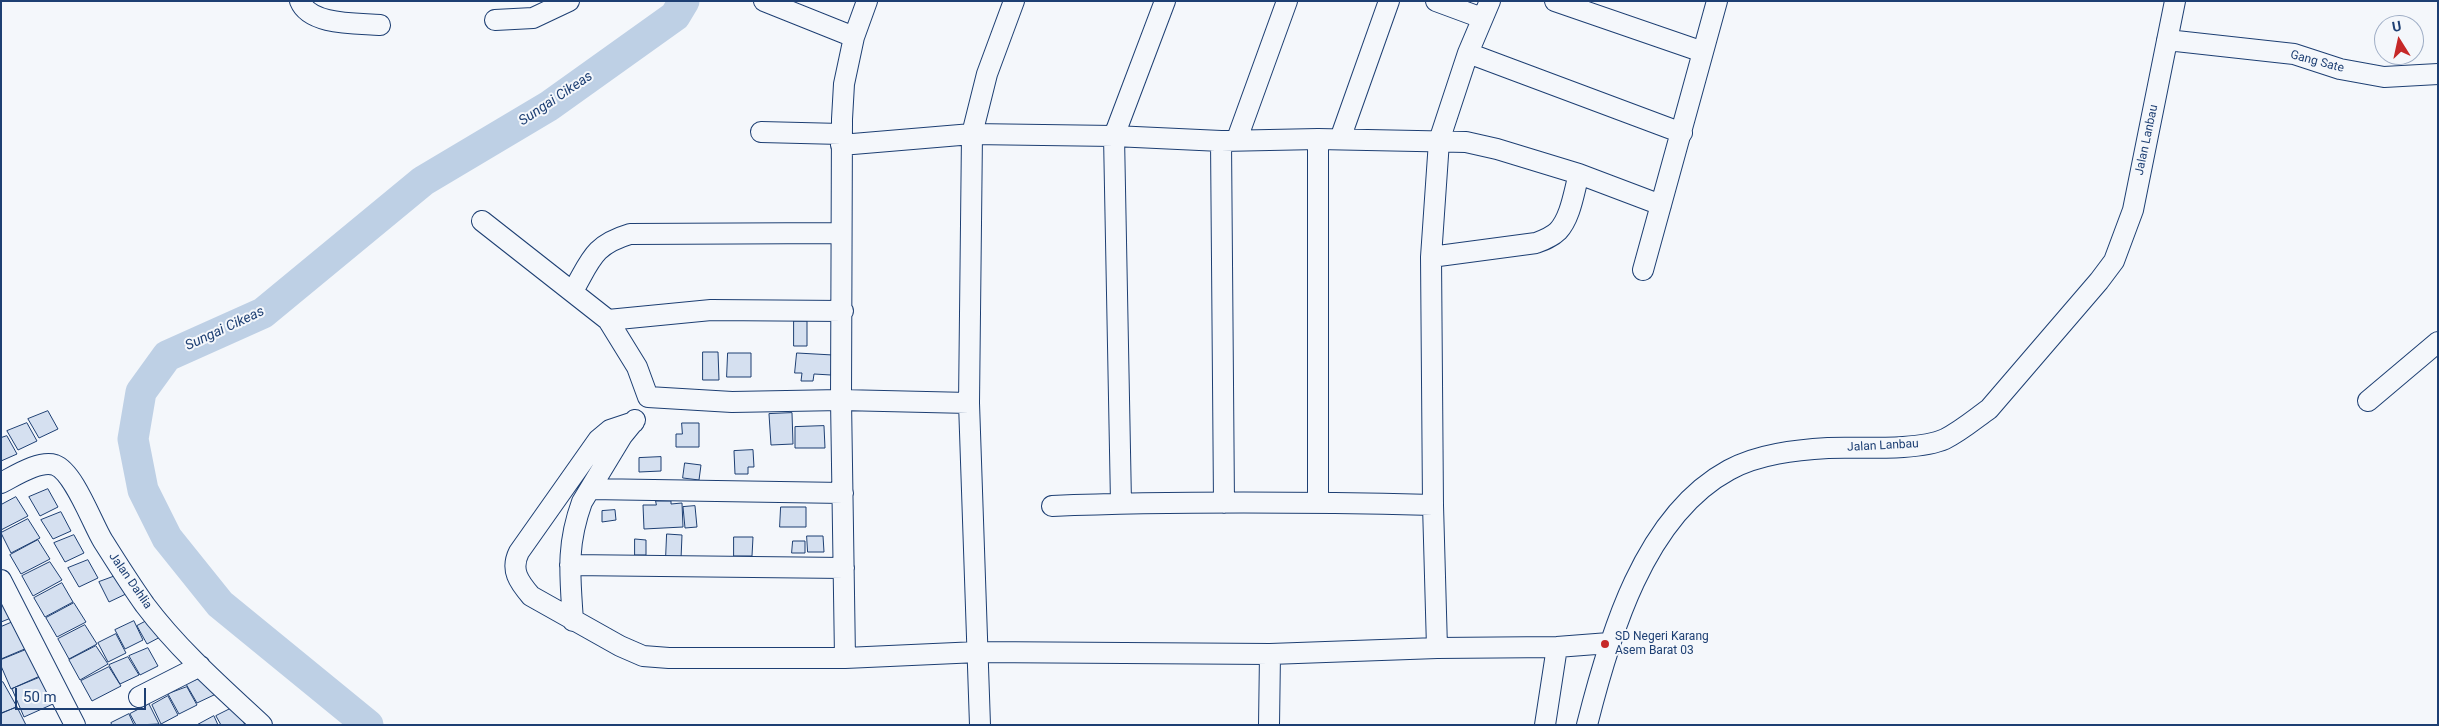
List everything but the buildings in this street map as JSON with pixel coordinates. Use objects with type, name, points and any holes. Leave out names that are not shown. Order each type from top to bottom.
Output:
[{"type":"street","points":[[300,1],[317,18],[380,25]]},
{"type":"street","points":[[495,20],[533,18],[569,1]]},
{"type":"street","points":[[764,1],[854,37]]},
{"type":"street","points":[[845,658],[844,493],[841,400],[843,311],[840,233],[841,139],[844,84],[854,37],[867,1]]},
{"type":"street","points":[[980,725],[969,403],[972,134],[987,74],[1014,1]]},
{"type":"street","points":[[1121,503],[1114,136],[1165,1]]},
{"type":"street","points":[[1224,503],[1229,140],[1287,1]]},
{"type":"street","points":[[1340,139],[1389,1]]},
{"type":"street","points":[[1436,1],[1486,10],[1468,53],[1439,141],[1431,257],[1433,505],[1438,648]]},
{"type":"street","points":[[1555,1],[1703,52]]},
{"type":"street","points":[[1643,270],[1717,1]]},
{"type":"street","name":"Jalan Lanbau","points":[[1587,725],[1609,643],[1635,581],[1654,545],[1697,492],[1730,469],[1773,455],[1814,449],[1918,445],[1944,439],[1968,425],[1989,409],[2114,261],[2133,210],[2175,1]]},
{"type":"street","name":"Gang Sate","points":[[2167,40],[2294,54],[2340,69],[2384,77],[2438,74]]},
{"type":"street","points":[[1468,53],[1682,133]]},
{"type":"street","points":[[761,132],[841,139],[972,134],[1229,140],[1318,138],[1466,142],[1497,149],[1579,174],[1661,205]]},
{"type":"street","points":[[1318,138],[1318,502]]},
{"type":"street","points":[[1431,257],[1536,242],[1550,237],[1559,231],[1568,213],[1579,174]]},
{"type":"street","points":[[482,221],[608,320],[637,366],[648,397],[582,502],[570,550],[572,621]]},
{"type":"street","points":[[573,291],[595,252],[615,239],[630,234],[840,233]]},
{"type":"street","points":[[608,320],[720,310],[843,311]]},
{"type":"street","points":[[2368,400],[2438,342]]},
{"type":"street","points":[[648,397],[732,402],[841,400],[969,403]]},
{"type":"street","points":[[634,422],[610,430],[598,440],[531,534],[515,560],[514,571],[520,583],[531,596],[572,621],[643,656],[669,658],[845,658],[978,652],[1270,654],[1438,648],[1557,647],[1609,643]]},
{"type":"street","name":"Jalan Dahlia","points":[[1,483],[44,465],[54,465],[61,470],[71,480],[96,529],[146,606],[200,666],[262,725]]},
{"type":"street","points":[[590,489],[844,493]]},
{"type":"street","points":[[1052,506],[1121,503],[1318,502],[1433,505]]},
{"type":"street","points":[[570,565],[844,568]]},
{"type":"street","points":[[1,580],[75,725]]},
{"type":"street","points":[[1545,725],[1557,647]]},
{"type":"street","points":[[1269,725],[1270,654]]},
{"type":"street","points":[[139,697],[200,666]]},
{"type":"waterway","name":"Sungai Cikeas","points":[[368,725],[220,604],[167,538],[143,490],[133,439],[141,392],[167,356],[263,313],[423,181],[549,106],[675,16],[684,1]]},
{"type":"place","name":"SD Negeri Karang Asem Barat 03","points":[[1605,644]]}]
